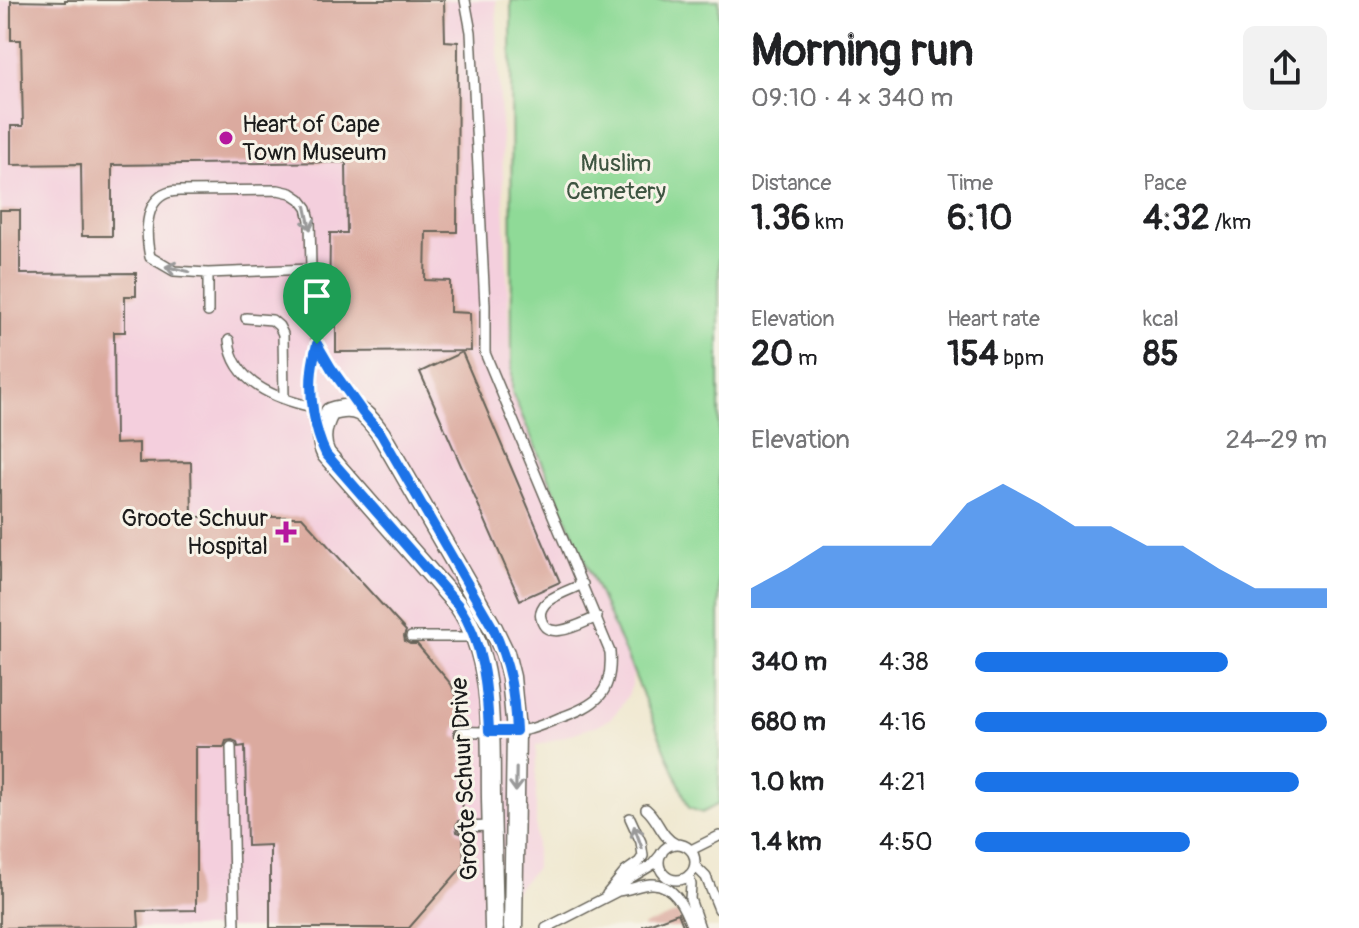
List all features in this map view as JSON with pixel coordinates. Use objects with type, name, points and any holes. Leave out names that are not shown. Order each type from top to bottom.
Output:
[{"type":"street","points":[[321,444],[325,420],[330,412],[353,408],[363,413]]},
{"type":"street","name":"Groote Schuur Drive","points":[[363,413],[381,434],[505,653],[511,677],[516,731],[513,928]]},
{"type":"street","name":"Groote Schuur Drive","points":[[321,444],[326,454],[458,605],[476,637],[484,677],[489,731],[494,928]]},
{"type":"lane","points":[[461,732],[516,731],[583,710],[604,691],[611,667],[610,652],[597,617],[485,353],[471,32],[465,0]]},
{"type":"lane","points":[[311,269],[208,273],[174,271],[150,257],[147,240],[149,214],[156,200],[166,193],[180,191],[268,190],[291,193],[307,208],[317,344],[312,371],[313,407],[321,444]]},
{"type":"lane","points":[[208,273],[208,312]]},
{"type":"lane","points":[[246,318],[272,320],[283,334],[284,399]]},
{"type":"lane","points":[[229,340],[230,351],[245,377],[254,385],[284,399],[313,407]]},
{"type":"lane","points":[[317,344],[363,413]]},
{"type":"lane","points":[[583,584],[548,601],[540,617],[544,626],[551,631],[562,631],[597,617]]},
{"type":"lane","points":[[411,637],[476,637]]},
{"type":"lane","points":[[231,747],[235,928]]},
{"type":"lane","points":[[646,809],[655,816],[664,836],[691,850],[694,855],[690,899],[700,928]]},
{"type":"lane","points":[[605,897],[643,856],[641,842],[630,818]]},
{"type":"lane","points":[[463,827],[491,826]]},
{"type":"lane","points":[[691,850],[719,836]]},
{"type":"lane","points":[[618,891],[627,880],[652,865],[666,848],[676,844]]},
{"type":"lane","points":[[662,853],[661,869],[668,878],[679,880],[692,870]]},
{"type":"lane","points":[[692,870],[706,877],[719,909]]},
{"type":"lane","points":[[546,928],[618,891],[674,879]]},
{"type":"lane","points":[[659,884],[677,897],[692,928]]},
{"type":"shaded area","name":"Groote Schuur Hospital","points":[[0,0],[496,0],[512,393],[633,671],[628,695],[611,718],[536,746],[536,868],[482,928],[0,928]]},
{"type":"green space","name":"Muslim Cemetery","points":[[511,0],[719,0],[719,804],[702,813],[689,808],[512,393]]},
{"type":"building","points":[[444,0],[445,41],[458,42],[457,232],[426,232],[425,280],[450,281],[450,312],[470,313],[471,351],[336,352],[336,313],[329,313],[330,233],[347,233],[346,162],[112,165],[112,236],[82,236],[81,164],[11,165],[11,126],[23,126],[21,40],[11,40],[11,1]]},
{"type":"building","points":[[0,210],[20,210],[20,274],[136,273],[136,296],[125,296],[125,332],[114,332],[115,444],[139,443],[139,463],[191,462],[192,517],[302,517],[406,631],[405,641],[417,644],[451,684],[461,716],[461,724],[454,731],[455,737],[461,739],[463,820],[458,821],[456,826],[457,832],[463,834],[464,865],[409,928],[270,928],[270,845],[247,846],[245,746],[238,747],[237,742],[232,740],[226,741],[224,747],[196,747],[196,910],[138,911],[139,927],[0,928]]},
{"type":"building","points":[[462,352],[560,582],[520,600],[420,372]]},
{"type":"building","points":[[678,913],[684,928],[643,928],[643,926]]},
{"type":"place","name":"Heart of Cape Town Museum","points":[[226,138]]},
{"type":"place","name":"Groote Schuur Hospital","points":[[286,532]]},
{"type":"route","points":[[317,344],[363,413],[381,434],[493,628],[505,653],[511,677],[516,731],[489,731],[480,652],[468,619],[326,454],[312,402],[312,371],[317,344]]}]
